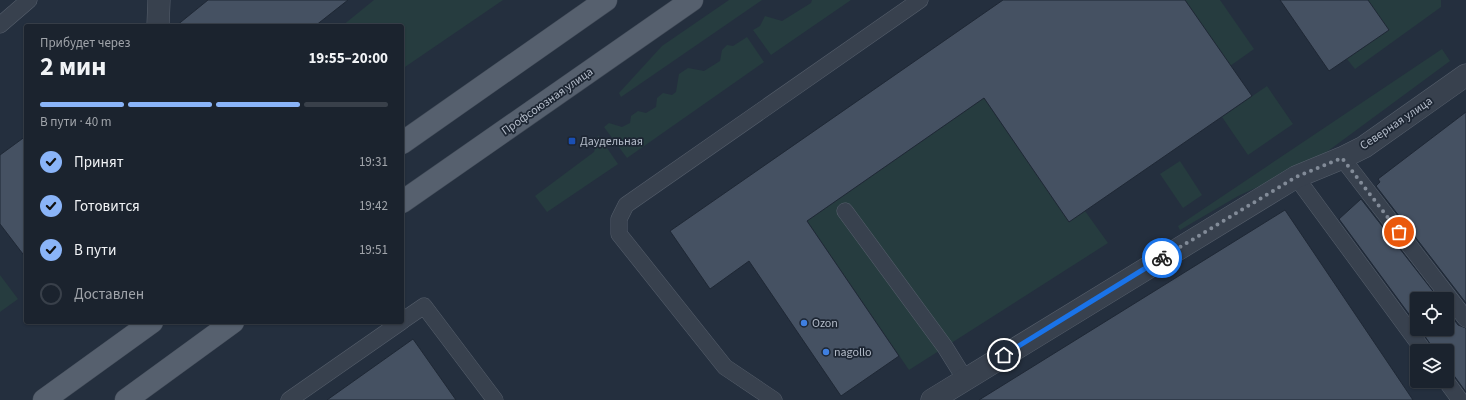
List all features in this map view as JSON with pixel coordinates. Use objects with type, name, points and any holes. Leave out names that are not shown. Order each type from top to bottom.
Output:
[{"type":"main road","points":[[404,142],[606,0]]},
{"type":"main road","name":"Профсоюзная улица","points":[[404,201],[692,0]]},
{"type":"main road","points":[[44,400],[149,324]]},
{"type":"main road","points":[[126,400],[231,324]]},
{"type":"street","points":[[158,24],[159,0]]},
{"type":"street","name":"Северная улица","points":[[932,400],[1296,177],[1364,147],[1466,75]]},
{"type":"lane","points":[[0,25],[29,0]]},
{"type":"lane","points":[[774,400],[725,367],[620,234],[619,219],[626,205],[920,0]]},
{"type":"lane","points":[[1342,158],[1466,319]]},
{"type":"lane","points":[[1296,177],[1419,344]]},
{"type":"lane","points":[[845,211],[945,347],[965,379]]},
{"type":"lane","points":[[404,320],[424,306],[496,400]]},
{"type":"lane","points":[[289,400],[398,324]]},
{"type":"lane","points":[[1451,388],[1460,400]]},
{"type":"green space","points":[[374,0],[503,0],[404,68],[404,24],[344,24]]},
{"type":"green space","points":[[729,0],[762,0],[621,97],[619,93],[662,46]]},
{"type":"green space","points":[[812,0],[851,0],[771,55],[753,30],[760,26],[765,16],[782,21],[811,3]]},
{"type":"green space","points":[[1185,0],[1220,0],[1254,49],[1230,66]]},
{"type":"green space","points":[[1368,0],[1441,0],[1441,7],[1355,69],[1347,59],[1388,30]]},
{"type":"green space","points":[[747,37],[764,62],[627,158],[604,127],[609,123],[622,127],[630,123],[631,116],[638,111],[646,113],[656,107],[657,98],[663,93],[672,95],[676,92],[679,74],[688,68],[704,71],[720,61],[722,50],[727,45],[733,46]]},
{"type":"green space","points":[[1442,49],[1450,61],[1313,162],[1238,196],[1180,230],[1178,226]]},
{"type":"green space","points":[[1267,86],[1293,124],[1248,155],[1222,117]]},
{"type":"green space","points":[[984,98],[1069,221],[1085,211],[1108,243],[909,370],[807,221]]},
{"type":"green space","points":[[598,135],[618,164],[547,212],[535,196],[594,152]]},
{"type":"green space","points":[[1180,161],[1202,195],[1183,208],[1160,174]]},
{"type":"green space","points":[[0,275],[18,299],[0,312]]},
{"type":"building","points":[[208,0],[348,0],[318,24],[178,24]]},
{"type":"building","points":[[1003,0],[1185,0],[1252,96],[1069,222],[984,98],[807,221],[899,356],[841,396],[749,261],[710,289],[670,231]]},
{"type":"building","points":[[1280,0],[1368,0],[1389,30],[1329,71]]},
{"type":"building","points":[[1466,112],[1466,303],[1376,186],[1380,182],[1378,179]]},
{"type":"building","points":[[24,137],[24,255],[0,224],[0,155]]},
{"type":"building","points":[[1361,199],[1434,292],[1410,292],[1410,315],[1339,219]]},
{"type":"building","points":[[1285,210],[1413,400],[979,400]]},
{"type":"building","points":[[1454,320],[1458,325],[1466,328],[1466,392],[1454,376],[1454,344],[1430,344],[1425,336],[1454,336]]},
{"type":"building","points":[[413,339],[456,400],[327,400]]},
{"type":"way so far","points":[[1162,258],[1296,177],[1342,158],[1399,232]]},
{"type":"place","name":"Даудельная","points":[[572,141]]},
{"type":"place","name":"Ozon","points":[[804,323]]},
{"type":"place","name":"nagollo","points":[[826,352]]},
{"type":"route","points":[[1004,355],[1162,258]]}]
